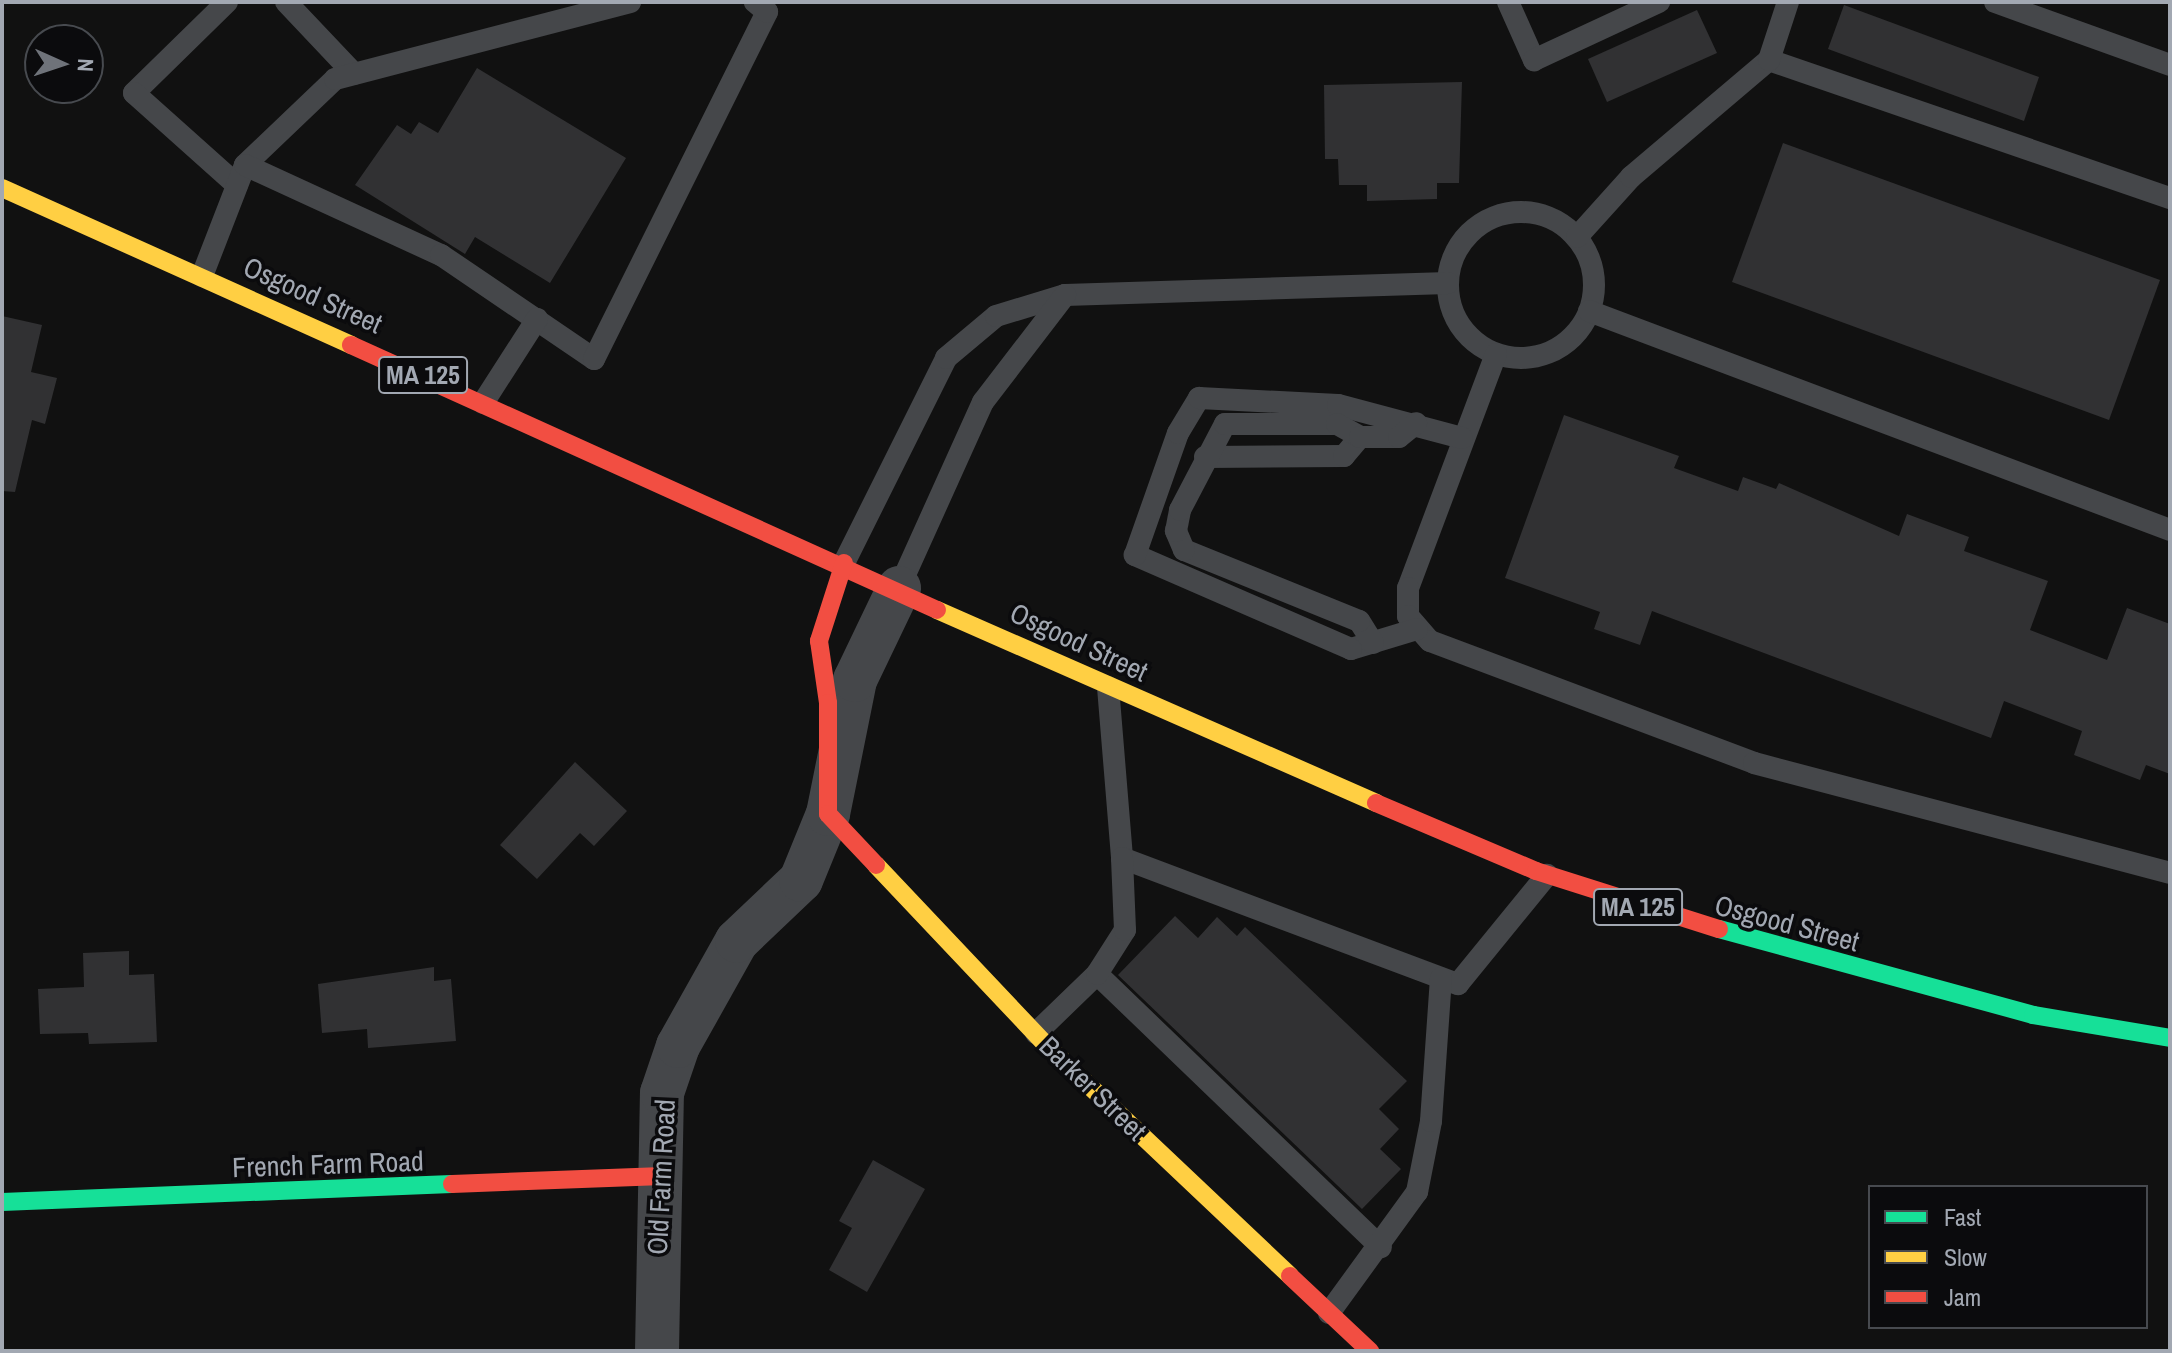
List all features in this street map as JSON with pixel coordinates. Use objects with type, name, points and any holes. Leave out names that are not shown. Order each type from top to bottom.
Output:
[{"type":"main road","name":"Osgood Street","points":[[2,188],[844,563],[1108,687],[1547,875],[1813,959],[2033,1015],[2170,1038]]},
{"type":"main road","points":[[828,814],[828,703],[819,641],[844,563]]},
{"type":"main road","name":"Barker Street","points":[[828,814],[1036,1033],[1370,1351]]},
{"type":"main road","name":"French Farm Road","points":[[2,1202],[656,1176]]},
{"type":"street","points":[[828,814],[855,680],[899,588]]},
{"type":"street","name":"Old Farm Road","points":[[657,1351],[656,1176],[662,1093],[678,1046],[737,941],[801,880],[828,814]]},
{"type":"lane","points":[[227,2],[134,93],[241,175],[441,255],[594,359],[767,12],[755,2]]},
{"type":"lane","points":[[286,2],[354,74]]},
{"type":"lane","points":[[202,276],[241,175],[335,79],[630,2]]},
{"type":"lane","points":[[1508,2],[1534,60],[1659,2]]},
{"type":"lane","points":[[1577,237],[1631,177],[1769,60],[1788,2]]},
{"type":"lane","points":[[1995,2],[2170,65]]},
{"type":"lane","points":[[1769,60],[2170,198]]},
{"type":"lane","points":[[1536,213],[1577,237],[1594,280],[1589,311],[1565,343],[1543,355],[1496,354],[1458,322],[1448,283],[1456,251],[1490,218],[1536,213]]},
{"type":"lane","points":[[844,563],[946,358],[996,316],[1065,295],[1448,283]]},
{"type":"lane","points":[[899,588],[983,402],[1065,295]]},
{"type":"lane","points":[[1589,311],[2170,530]]},
{"type":"lane","points":[[483,403],[537,319]]},
{"type":"lane","points":[[1496,354],[1408,588],[1408,616],[1417,629],[1448,652],[1754,763],[2170,873]]},
{"type":"lane","points":[[1417,629],[1351,649],[1135,555],[1178,433],[1199,398],[1338,405],[1416,423],[1462,438]]},
{"type":"lane","points":[[1373,643],[1359,621],[1184,550],[1176,531],[1180,510],[1205,457],[1225,424],[1337,424],[1360,437],[1399,437],[1416,423]]},
{"type":"lane","points":[[1205,457],[1344,456],[1360,437]]},
{"type":"lane","points":[[1036,1033],[1097,974],[1125,930],[1108,687]]},
{"type":"lane","points":[[1122,858],[1458,984],[1547,875]]},
{"type":"lane","points":[[1097,974],[1381,1247]]},
{"type":"lane","points":[[1329,1313],[1381,1247],[1417,1192],[1431,1121],[1441,978]]},
{"type":"building","points":[[1844,5],[2039,77],[2024,121],[1828,49]]},
{"type":"building","points":[[1697,10],[1717,53],[1607,102],[1588,59]]},
{"type":"building","points":[[477,68],[626,158],[550,283],[475,237],[465,254],[355,185],[397,125],[411,134],[419,122],[438,133]]},
{"type":"building","points":[[1462,82],[1459,183],[1437,183],[1437,199],[1367,201],[1367,185],[1339,185],[1338,159],[1325,159],[1324,85]]},
{"type":"building","points":[[1783,143],[2160,280],[2109,420],[1732,282]]},
{"type":"building","points":[[2,316],[42,325],[31,372],[57,378],[45,424],[32,420],[15,492],[2,491]]},
{"type":"building","points":[[1564,415],[1679,456],[1674,468],[1738,491],[1743,477],[1776,489],[1779,483],[1899,536],[1907,514],[1969,537],[1964,551],[2048,581],[2030,630],[2107,660],[2127,608],[2170,624],[2170,774],[2146,765],[2140,780],[2074,755],[2082,731],[2004,701],[1991,738],[1652,611],[1640,645],[1594,629],[1600,612],[1505,578]]},
{"type":"building","points":[[575,762],[627,811],[594,846],[580,833],[537,879],[500,845]]},
{"type":"building","points":[[1175,916],[1198,938],[1217,917],[1237,936],[1245,927],[1407,1081],[1379,1109],[1399,1129],[1380,1149],[1401,1169],[1362,1209],[1118,975]]},
{"type":"building","points":[[129,951],[129,975],[154,974],[157,1042],[89,1044],[88,1033],[40,1034],[38,989],[84,987],[83,953]]},
{"type":"building","points":[[434,967],[434,981],[451,979],[456,1041],[368,1048],[367,1029],[322,1033],[318,984]]},
{"type":"building","points":[[873,1160],[925,1189],[867,1292],[829,1270],[852,1228],[839,1221]]},
{"type":"traffic: fast","points":[[1719,929],[2033,1015],[2170,1038]]},
{"type":"traffic: fast","points":[[2,1202],[452,1184]]},
{"type":"traffic: slow","points":[[2,188],[351,345]]},
{"type":"traffic: slow","points":[[937,610],[1376,803]]},
{"type":"traffic: slow","points":[[876,865],[1045,1044],[1290,1276]]},
{"type":"traffic: jam","points":[[351,345],[937,610]]},
{"type":"traffic: jam","points":[[844,563],[819,641],[828,703],[828,814],[876,865]]},
{"type":"traffic: jam","points":[[1376,803],[1536,871],[1719,929]]},
{"type":"traffic: jam","points":[[452,1184],[656,1176]]},
{"type":"traffic: jam","points":[[1290,1276],[1370,1351]]}]
